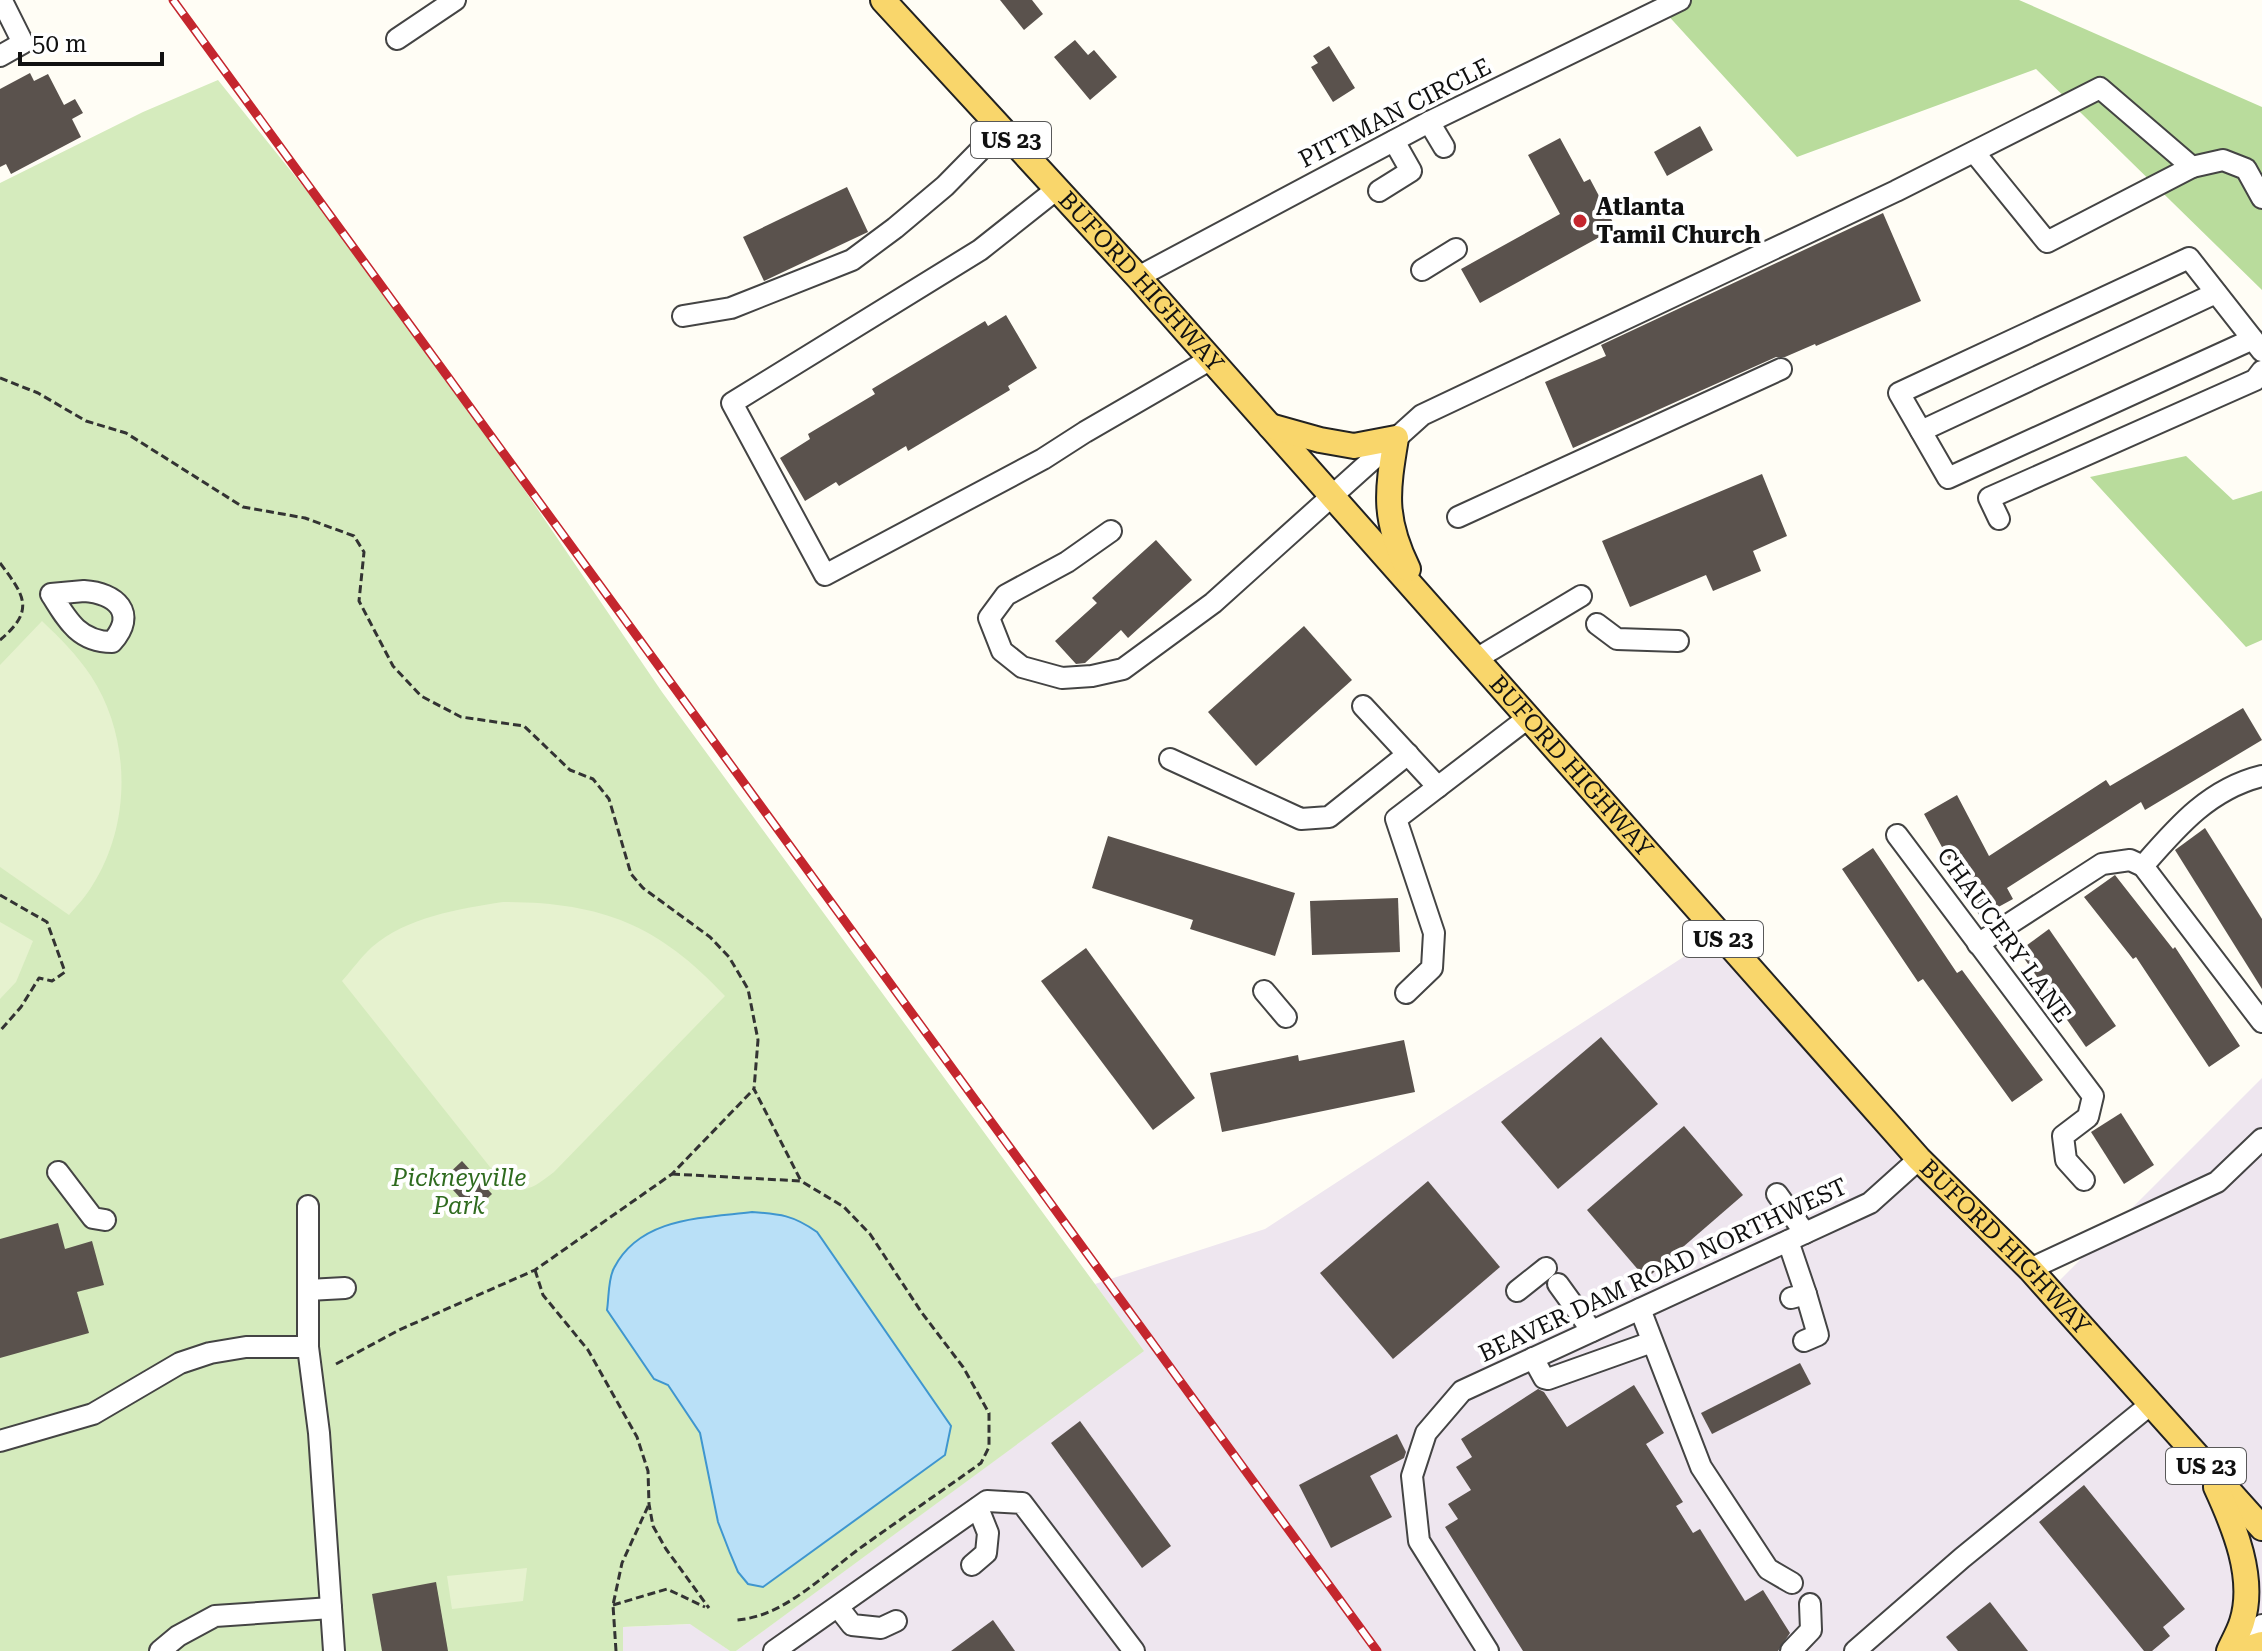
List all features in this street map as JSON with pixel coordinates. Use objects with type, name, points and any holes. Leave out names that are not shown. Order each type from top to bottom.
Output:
[{"type":"main road","name":"BUFORD HIGHWAY","points":[[886,1],[1138,277],[1919,1159],[2030,1269],[2262,1528]]},
{"type":"main road","points":[[1270,426],[1354,446],[1396,438],[1387,492],[1395,542],[1422,598]]},
{"type":"main road","points":[[2207,1466],[2234,1528],[2246,1585],[2243,1621],[2230,1651]]},
{"type":"main road","points":[[2240,1651],[2262,1644]]},
{"type":"street","points":[[397,39],[455,0]]},
{"type":"street","name":"PITTMAN CIRCLE","points":[[1138,277],[1429,122],[1680,0]]},
{"type":"street","points":[[0,56],[23,43],[2,1]]},
{"type":"street","points":[[1111,531],[1067,562],[1006,595],[989,618],[1002,651],[1022,667],[1062,678],[1092,676],[1123,669],[1213,603],[1422,415],[1974,152],[2100,88],[2192,167]]},
{"type":"street","points":[[1429,122],[1444,147]]},
{"type":"street","points":[[683,316],[731,308],[852,260],[945,186],[1001,129]]},
{"type":"street","points":[[1379,191],[1411,171],[1394,141]]},
{"type":"street","points":[[1974,152],[2047,242],[2192,167],[2223,160],[2246,169],[2262,198]]},
{"type":"street","points":[[1057,189],[980,250],[732,403],[825,575],[1043,459],[1211,359]]},
{"type":"street","points":[[1422,270],[1456,249]]},
{"type":"street","points":[[2189,258],[2258,345],[1948,478],[1899,393],[2189,258]]},
{"type":"street","points":[[1921,431],[2216,293]]},
{"type":"street","points":[[1458,517],[1781,369]]},
{"type":"street","points":[[1999,519],[1989,498],[2255,380],[2262,371]]},
{"type":"street","points":[[1476,659],[1581,596]]},
{"type":"street","points":[[1597,624],[1617,639],[1678,641]]},
{"type":"street","points":[[1363,706],[1438,787]]},
{"type":"street","points":[[1406,993],[1432,968],[1434,933],[1396,819],[1528,718]]},
{"type":"street","points":[[1170,759],[1301,819],[1329,817],[1408,754]]},
{"type":"street","points":[[2143,866],[2197,806],[2262,776]]},
{"type":"street","name":"CHAUCERY LANE","points":[[1897,835],[2093,1096],[2088,1117],[2063,1136],[2066,1160],[2084,1180]]},
{"type":"street","points":[[1978,944],[2102,864],[2130,860],[2143,866],[2262,1022]]},
{"type":"street","points":[[1264,991],[1286,1017]]},
{"type":"street","points":[[2030,1269],[2217,1182],[2262,1139]]},
{"type":"street","name":"BEAVER DAM ROAD NORTHWEST","points":[[1488,1651],[1419,1541],[1417,1528],[1412,1476],[1426,1433],[1462,1391],[1870,1203],[1919,1159]]},
{"type":"street","points":[[58,1172],[93,1218],[105,1220]]},
{"type":"street","points":[[1777,1194],[1797,1237],[1799,1296],[1818,1335],[1804,1341]]},
{"type":"street","points":[[308,1206],[308,1347],[319,1433],[334,1651]]},
{"type":"street","points":[[1517,1291],[1552,1276],[1592,1331]]},
{"type":"street","points":[[308,1290],[345,1288]]},
{"type":"street","points":[[1640,1309],[1701,1467],[1768,1569],[1792,1583]]},
{"type":"street","points":[[1533,1358],[1544,1378],[1548,1379],[1652,1342]]},
{"type":"street","points":[[0,1441],[93,1414],[180,1363],[210,1353],[246,1347],[308,1347]]},
{"type":"street","points":[[1855,1651],[1962,1558],[2151,1404]]},
{"type":"street","points":[[774,1651],[987,1501],[1022,1503],[1134,1651]]},
{"type":"street","points":[[972,1565],[986,1553],[988,1533],[978,1508]]},
{"type":"street","points":[[1791,1651],[1811,1630],[1810,1604]]},
{"type":"street","points":[[838,1607],[852,1625],[881,1628],[896,1621]]},
{"type":"street","points":[[160,1651],[178,1636],[215,1616],[331,1608]]},
{"type":"street","points":[[2230,1651],[2262,1625]]},
{"type":"path","points":[[0,378],[38,393],[86,421],[126,433],[243,507],[305,518],[354,536],[364,552],[359,601],[393,666],[421,696],[461,717],[524,726],[570,770],[593,779],[609,799],[631,874],[643,888],[710,937],[729,957],[748,989],[751,1002],[758,1040],[754,1089],[801,1181]]},
{"type":"path","points":[[0,563],[23,599],[21,616],[0,640]]},
{"type":"path","points":[[0,895],[47,922],[65,972],[52,981],[39,978],[21,1007],[0,1031]]},
{"type":"path","points":[[336,1364],[399,1330],[535,1270],[672,1174],[754,1089]]},
{"type":"path","points":[[672,1174],[801,1181],[844,1207],[870,1234],[922,1313],[963,1367],[989,1413],[989,1447],[981,1463],[860,1547],[810,1587],[757,1619],[736,1620]]},
{"type":"path","points":[[535,1270],[543,1295],[588,1350],[637,1437],[648,1471],[653,1526],[709,1608],[667,1589],[613,1605]]},
{"type":"path","points":[[616,1651],[613,1605],[622,1563],[649,1504]]},
{"type":"shaded area","points":[[1728,928],[2051,1289],[2262,1078],[2262,1651],[736,1651],[1143,1351],[1095,1284],[1265,1229]]},
{"type":"shaded area","points":[[691,1624],[730,1651],[623,1651],[623,1627]]},
{"type":"green space","points":[[1654,0],[2019,0],[2262,107],[2262,290],[2036,69],[1797,157]]},
{"type":"green space","name":"Pickneyville Park","points":[[218,80],[400,307],[662,692],[1144,1351],[736,1651],[730,1651],[690,1624],[623,1627],[623,1651],[0,1651],[0,183],[143,112]]},
{"type":"green space","points":[[2186,456],[2233,500],[2262,491],[2262,640],[2246,647],[2090,477]]},
{"type":"green space","points":[[42,621],[80,661],[104,700],[114,726],[122,781],[120,808],[105,862],[92,886],[69,915],[0,867],[0,665]]},
{"type":"green space","points":[[503,902],[569,907],[625,922],[676,951],[725,996],[554,1172],[527,1189],[508,1183],[490,1167],[342,981],[372,947],[401,928],[451,911]]},
{"type":"green space","points":[[0,922],[33,941],[16,982],[0,999]]},
{"type":"green space","points":[[527,1568],[523,1601],[452,1609],[447,1576]]},
{"type":"water","points":[[752,1212],[786,1216],[817,1232],[951,1426],[945,1455],[763,1587],[748,1584],[738,1572],[730,1553],[718,1522],[700,1433],[668,1385],[654,1379],[607,1310],[612,1272],[625,1251],[640,1239],[674,1223]]},
{"type":"building","points":[[1000,0],[1032,0],[1043,14],[1024,30]]},
{"type":"building","points":[[1075,40],[1088,55],[1094,50],[1117,77],[1090,100],[1054,57]]},
{"type":"building","points":[[1329,46],[1355,88],[1333,102],[1311,67],[1318,63],[1313,56]]},
{"type":"building","points":[[30,73],[34,81],[48,74],[64,105],[75,99],[83,113],[72,119],[81,137],[11,174],[6,164],[0,167],[0,89]]},
{"type":"building","points":[[1700,126],[1713,150],[1667,176],[1654,152]]},
{"type":"building","name":"Atlanta Tamil Church","points":[[1560,138],[1584,182],[1590,179],[1616,228],[1480,303],[1461,269],[1560,214],[1528,155]]},
{"type":"building","points":[[847,187],[868,232],[764,281],[743,237]]},
{"type":"building","points":[[1883,213],[1921,301],[1816,346],[1776,357],[1573,448],[1545,382],[1606,356],[1601,345]]},
{"type":"building","points":[[1006,315],[1037,368],[1008,386],[1010,390],[908,451],[906,446],[839,486],[836,482],[805,501],[780,458],[810,439],[808,434],[875,394],[872,389],[985,321],[988,326]]},
{"type":"building","points":[[1762,474],[1787,536],[1753,551],[1761,571],[1713,591],[1706,575],[1630,607],[1602,541]]},
{"type":"building","points":[[1156,540],[1192,580],[1128,638],[1121,630],[1085,663],[1076,664],[1055,641],[1097,603],[1092,598]]},
{"type":"building","points":[[1304,626],[1352,680],[1256,766],[1208,712]]},
{"type":"building","points":[[2243,708],[2262,740],[2145,810],[2141,802],[2007,888],[2013,899],[1980,917],[1924,814],[1957,795],[1989,856],[2106,780],[2110,786]]},
{"type":"building","points":[[2205,828],[2262,919],[2262,989],[2175,850]]},
{"type":"building","points":[[1108,836],[1295,893],[1275,956],[1190,929],[1193,920],[1092,888]]},
{"type":"building","points":[[1873,848],[1957,973],[1962,970],[2043,1080],[2012,1102],[1923,979],[1918,982],[1842,869]]},
{"type":"building","points":[[2115,875],[2173,949],[2175,947],[2240,1046],[2209,1067],[2136,957],[2133,959],[2084,897]]},
{"type":"building","points":[[1398,898],[1400,952],[1312,955],[1310,901]]},
{"type":"building","points":[[2049,929],[2116,1026],[2086,1047],[2019,951]]},
{"type":"building","points":[[1086,948],[1195,1098],[1153,1130],[1041,981]]},
{"type":"building","points":[[1601,1037],[1658,1104],[1558,1189],[1501,1122]]},
{"type":"building","points":[[1404,1040],[1415,1092],[1222,1132],[1210,1073],[1298,1055],[1299,1061]]},
{"type":"building","points":[[2121,1113],[2154,1165],[2124,1184],[2091,1132]]},
{"type":"building","points":[[1684,1126],[1743,1195],[1646,1279],[1587,1210]]},
{"type":"building","points":[[462,1161],[492,1194],[473,1212],[443,1179]]},
{"type":"building","points":[[1428,1181],[1500,1267],[1393,1359],[1320,1273]]},
{"type":"building","points":[[58,1223],[65,1249],[92,1241],[104,1285],[77,1292],[89,1333],[0,1358],[0,1239]]},
{"type":"building","points":[[1800,1363],[1811,1384],[1712,1434],[1701,1413]]},
{"type":"building","points":[[1634,1385],[1664,1433],[1646,1444],[1683,1502],[1676,1506],[1693,1533],[1700,1529],[1745,1601],[1763,1590],[1790,1633],[1778,1651],[1523,1651],[1445,1527],[1458,1519],[1448,1504],[1471,1490],[1456,1467],[1472,1457],[1461,1439],[1538,1389],[1544,1392],[1567,1427]]},
{"type":"building","points":[[1080,1421],[1171,1546],[1142,1568],[1051,1443]]},
{"type":"building","points":[[1397,1434],[1406,1452],[1404,1458],[1370,1476],[1392,1517],[1331,1548],[1299,1485]]},
{"type":"building","points":[[2084,1485],[2185,1609],[2163,1627],[2170,1636],[2152,1651],[2144,1651],[2039,1522]]},
{"type":"building","points":[[436,1582],[448,1651],[382,1651],[372,1594]]},
{"type":"building","points":[[1990,1602],[2028,1651],[1958,1651],[1946,1637]]},
{"type":"building","points":[[993,1620],[1015,1651],[951,1651]]},
{"type":"railway","points":[[173,0],[1377,1651]]},
{"type":"place","name":"Atlanta Tamil Church","points":[[1580,221]]}]
